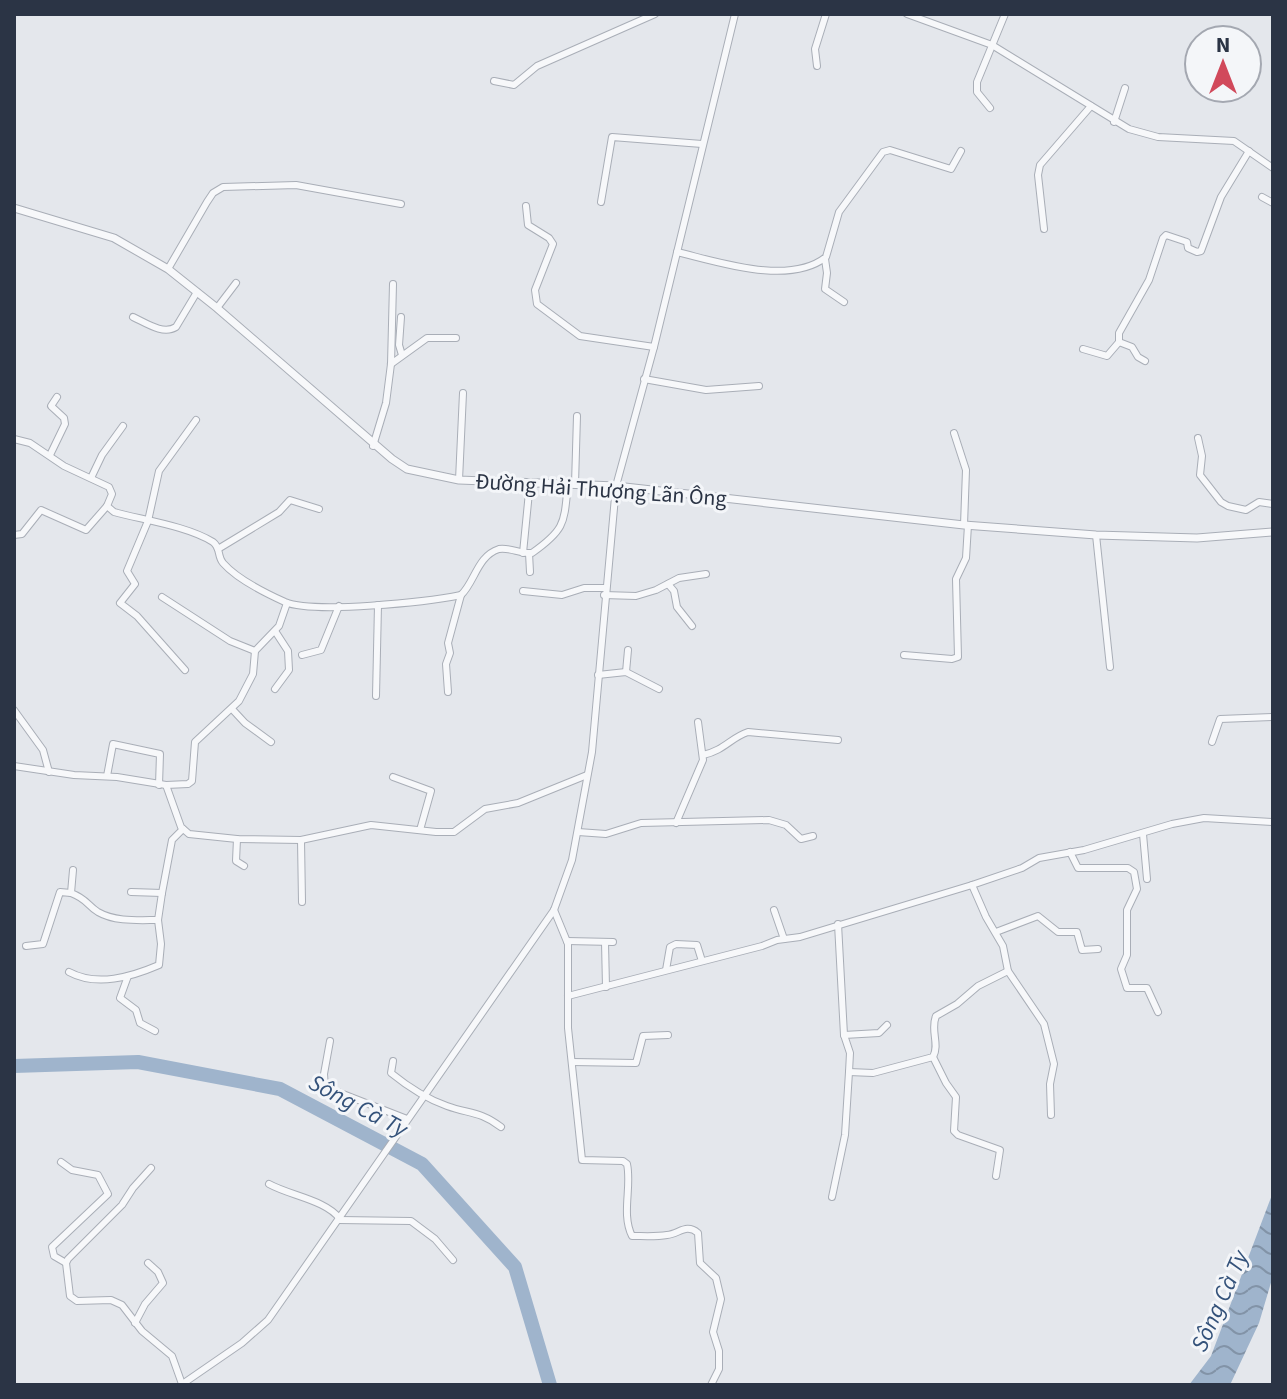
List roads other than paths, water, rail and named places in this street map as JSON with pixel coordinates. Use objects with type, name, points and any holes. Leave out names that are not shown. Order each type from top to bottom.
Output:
[{"type":"street","points":[[494,81],[514,85],[537,66],[655,14]]},
{"type":"street","points":[[66,1263],[73,1300],[117,1301],[135,1323],[172,1356],[182,1384],[259,1330],[554,910],[572,860],[592,752],[604,592],[616,486],[654,347],[735,14]]},
{"type":"street","points":[[817,66],[815,49],[826,14]]},
{"type":"street","points":[[907,14],[992,45],[1114,122],[1158,137],[1234,141],[1273,168]]},
{"type":"street","points":[[990,108],[976,88],[1005,14]]},
{"type":"street","points":[[1114,122],[1125,88]]},
{"type":"street","points":[[1044,229],[1038,175],[1040,165],[1091,106]]},
{"type":"street","points":[[601,202],[612,137],[702,144]]},
{"type":"street","points":[[844,302],[825,289],[825,259],[839,212],[883,152],[890,150],[951,169],[961,151]]},
{"type":"street","points":[[1083,349],[1107,356],[1119,342],[1122,326],[1149,280],[1166,235],[1187,242],[1188,248],[1201,251],[1221,197],[1249,151]]},
{"type":"street","points":[[168,269],[213,193],[223,187],[296,185],[401,204]]},
{"type":"street","points":[[1262,197],[1273,203]]},
{"type":"street","points":[[526,206],[528,225],[553,244],[535,290],[537,304],[584,338],[654,347]]},
{"type":"street","name":"Đường Hải Thượng Lãn Ông","points":[[14,208],[114,238],[168,269],[217,308],[373,446],[407,469],[459,480],[616,486],[966,525],[1096,535],[1197,538],[1273,532]]},
{"type":"street","points":[[677,252],[733,267],[754,268],[804,270],[825,259]]},
{"type":"street","points":[[217,308],[236,283]]},
{"type":"street","points":[[373,446],[386,403],[391,364],[393,284]]},
{"type":"street","points":[[133,317],[171,331],[197,292]]},
{"type":"street","points":[[401,317],[399,345],[402,355]]},
{"type":"street","points":[[391,364],[427,338],[456,338]]},
{"type":"street","points":[[1119,342],[1132,347],[1138,357],[1145,361]]},
{"type":"street","points":[[644,379],[706,390],[759,386]]},
{"type":"street","points":[[459,480],[463,393]]},
{"type":"street","points":[[50,455],[65,424],[64,418],[51,406],[57,397]]},
{"type":"street","points":[[448,692],[448,643],[461,595],[480,563],[502,549],[526,553],[560,530],[572,484],[577,416]]},
{"type":"street","points":[[185,670],[137,616],[120,603],[134,587],[135,583],[127,571],[148,521],[159,471],[196,420]]},
{"type":"street","points":[[91,478],[102,455],[123,426]]},
{"type":"street","points":[[904,655],[958,657],[956,579],[966,558],[966,470],[954,433]]},
{"type":"street","points":[[1198,438],[1202,456],[1200,475],[1214,489],[1221,502],[1242,510],[1252,508],[1259,502],[1273,504]]},
{"type":"street","points":[[14,439],[30,443],[64,466],[111,489],[107,506],[86,530],[39,510],[22,534],[14,535]]},
{"type":"street","points":[[530,482],[526,553],[530,572]]},
{"type":"street","points":[[218,549],[279,512],[290,500],[319,509]]},
{"type":"street","points":[[107,506],[114,512],[192,533],[215,543],[221,560],[235,573],[287,603],[378,605],[461,595]]},
{"type":"street","points":[[1096,535],[1110,667]]},
{"type":"street","points":[[523,591],[562,595],[584,588],[636,596],[679,578],[706,574]]},
{"type":"street","points":[[668,584],[674,591],[677,607],[692,626]]},
{"type":"street","points":[[162,597],[230,641],[255,651]]},
{"type":"street","points":[[14,766],[163,785],[191,783],[194,777],[195,742],[217,719],[232,709],[253,674],[255,651],[275,631],[287,603]]},
{"type":"street","points":[[376,696],[378,605]]},
{"type":"street","points":[[302,655],[321,650],[339,606]]},
{"type":"street","points":[[275,631],[288,651],[289,670],[275,689]]},
{"type":"street","points":[[626,672],[628,650]]},
{"type":"street","points":[[598,675],[626,672],[659,689]]},
{"type":"street","points":[[232,709],[271,742]]},
{"type":"street","points":[[14,710],[43,750],[49,772]]},
{"type":"street","points":[[1212,742],[1220,719],[1273,717]]},
{"type":"street","points":[[676,823],[702,764],[698,722]]},
{"type":"street","points":[[703,755],[723,750],[748,732],[838,740]]},
{"type":"street","points":[[107,776],[113,744],[160,754],[163,785],[183,829],[199,837],[301,840],[371,825],[458,831],[485,809],[518,803],[587,775]]},
{"type":"street","points":[[393,777],[431,791],[420,830]]},
{"type":"street","points":[[568,996],[800,937],[972,885],[1022,868],[1036,859],[1143,834],[1172,824],[1204,818],[1273,822]]},
{"type":"street","points":[[578,832],[606,834],[641,823],[769,820],[786,825],[801,839],[813,836]]},
{"type":"street","points":[[69,972],[85,979],[128,976],[160,963],[158,920],[162,893],[172,840],[183,829]]},
{"type":"street","points":[[1143,834],[1147,879]]},
{"type":"street","points":[[237,839],[236,861],[244,866]]},
{"type":"street","points":[[301,840],[302,902]]},
{"type":"street","points":[[1070,852],[1078,868],[1120,868],[1134,872],[1137,889],[1127,910],[1127,955],[1121,969],[1127,988],[1147,988],[1158,1012]]},
{"type":"street","points":[[71,893],[73,870]]},
{"type":"street","points":[[972,885],[1004,949],[1008,971],[1044,1024],[1054,1064],[1050,1084],[1051,1115]]},
{"type":"street","points":[[26,946],[43,944],[60,892],[87,900],[100,913],[130,921],[158,920]]},
{"type":"street","points":[[131,892],[162,893]]},
{"type":"street","points":[[554,910],[567,941],[568,1028],[582,1160],[623,1161],[627,1164],[631,1234],[669,1235],[682,1229],[692,1229],[698,1233],[700,1263],[716,1278],[721,1299],[713,1332],[719,1351],[719,1369],[711,1385]]},
{"type":"street","points":[[774,910],[784,939]]},
{"type":"street","points":[[996,932],[1038,916],[1058,932],[1077,932],[1082,950],[1098,949]]},
{"type":"street","points":[[832,1197],[845,1135],[850,1053],[844,1035],[838,924]]},
{"type":"street","points":[[567,941],[613,942]]},
{"type":"street","points":[[605,942],[606,987]]},
{"type":"street","points":[[666,970],[670,947],[676,944],[697,945],[702,961]]},
{"type":"street","points":[[933,1057],[936,1050],[936,1016],[957,1004],[978,986],[1008,971]]},
{"type":"street","points":[[128,976],[120,998],[135,1008],[140,1023],[155,1031]]},
{"type":"street","points":[[844,1035],[879,1033],[887,1025]]},
{"type":"street","points":[[572,1062],[636,1063],[643,1036],[668,1035]]},
{"type":"street","points":[[330,1041],[325,1087],[406,1121]]},
{"type":"street","points":[[849,1072],[873,1073],[933,1057]]},
{"type":"street","points":[[933,1057],[956,1097],[954,1131],[1000,1150],[996,1176]]},
{"type":"street","points":[[393,1061],[392,1074],[424,1095],[444,1106],[472,1111],[501,1127]]},
{"type":"street","points":[[61,1162],[72,1170],[98,1175],[108,1194],[52,1247],[54,1256],[66,1263]]},
{"type":"street","points":[[66,1263],[122,1205],[151,1168]]},
{"type":"street","points":[[269,1184],[298,1198],[324,1204],[339,1220],[411,1221],[435,1239],[453,1260]]},
{"type":"street","points":[[135,1323],[145,1304],[163,1283],[158,1272],[148,1263]]},
{"type":"water","name":"Sông Cà Ty","points":[[1273,1192],[1273,1276],[1259,1323],[1230,1385],[1189,1385],[1211,1356]]},
{"type":"waterway","name":"Sông Cà Ty","points":[[14,1066],[138,1062],[280,1089],[422,1164],[515,1267],[550,1385]]}]
